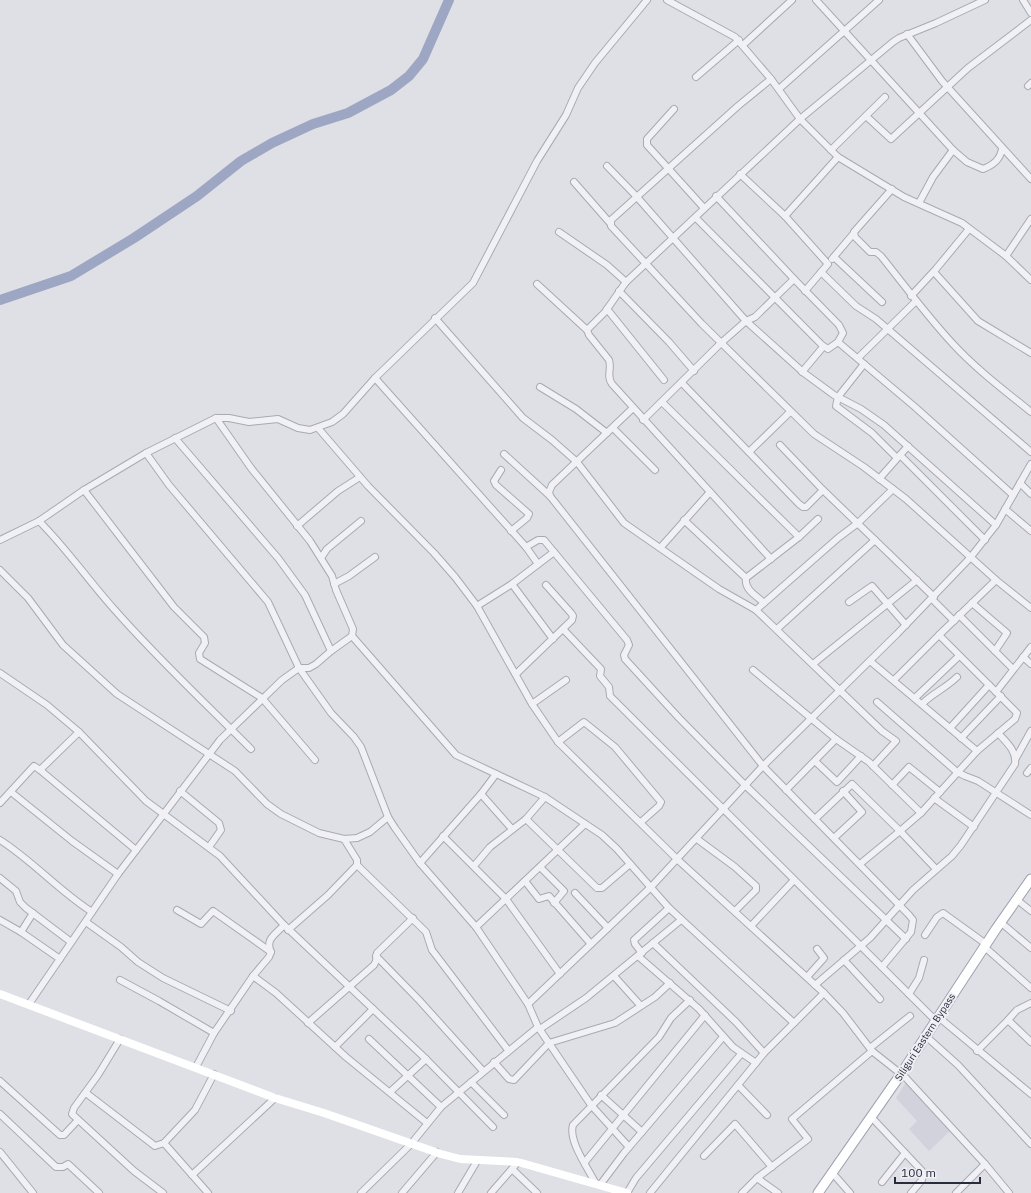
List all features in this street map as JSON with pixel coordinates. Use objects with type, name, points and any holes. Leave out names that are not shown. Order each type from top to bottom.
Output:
[{"type":"main road","name":"Siliguri Eastern Bypass","points":[[825,1193],[875,1122],[903,1075],[1031,879]]},
{"type":"main road","name":"Siliguri Eastern Bypass","points":[[987,947],[1005,926],[1031,888]]},
{"type":"main road","name":"Siliguri Eastern Bypass","points":[[818,1193],[929,1039],[939,1021]]},
{"type":"street","points":[[0,540],[39,521],[84,490],[146,453],[216,418],[229,418],[249,422],[278,419],[298,428],[310,430],[318,428],[343,414],[374,378],[472,283],[537,161],[566,115],[578,88],[599,57],[647,0]]},
{"type":"street","points":[[667,0],[726,30],[741,43],[779,89],[800,119],[838,157],[864,174],[892,188],[904,197],[962,223],[1006,256],[1031,280]]},
{"type":"street","points":[[696,77],[741,43],[792,0]]},
{"type":"street","points":[[816,0],[953,150],[967,162],[984,169],[992,166],[1001,156],[1002,149]]},
{"type":"street","points":[[779,89],[879,0]]},
{"type":"street","points":[[587,330],[607,309],[626,282],[674,239],[716,196],[800,119],[899,38],[936,23],[985,0]]},
{"type":"street","points":[[1023,0],[1031,13]]},
{"type":"street","points":[[866,116],[891,139],[947,87],[1031,20]]},
{"type":"street","points":[[907,34],[930,67],[947,87],[1031,179]]},
{"type":"street","points":[[610,223],[738,106],[771,79]]},
{"type":"street","points":[[831,150],[885,97]]},
{"type":"street","points":[[674,109],[646,142],[650,149],[670,169],[704,208]]},
{"type":"street","points":[[919,203],[933,177],[953,150]]},
{"type":"street","points":[[785,216],[838,157]]},
{"type":"street","points":[[607,166],[637,197],[746,321],[802,372],[838,397],[860,409],[908,446],[996,525]]},
{"type":"street","points":[[740,174],[785,216],[828,264]]},
{"type":"street","points":[[574,182],[610,223],[610,226],[646,265],[790,412],[814,434],[893,489],[970,558],[1031,608]]},
{"type":"street","points":[[804,291],[892,188]]},
{"type":"street","points":[[696,218],[823,347],[828,349],[838,342],[843,333],[842,329],[804,291],[716,196]]},
{"type":"street","points":[[1006,256],[1031,219]]},
{"type":"street","points":[[858,358],[888,329],[969,228]]},
{"type":"street","points":[[558,232],[607,265],[626,282]]},
{"type":"street","points":[[854,233],[855,237],[868,251],[876,252],[881,256],[913,299],[953,344],[979,369],[1031,412]]},
{"type":"street","points":[[834,256],[882,302]]},
{"type":"street","points":[[821,272],[856,306],[870,314],[888,329],[1031,452]]},
{"type":"street","points":[[934,272],[978,321],[1031,353]]},
{"type":"street","points":[[643,420],[721,343],[746,321],[755,317],[794,279]]},
{"type":"street","points":[[537,284],[587,330],[589,335],[609,360],[609,381],[771,559]]},
{"type":"street","points":[[619,291],[670,342],[694,371]]},
{"type":"street","points":[[607,309],[664,380]]},
{"type":"street","points":[[435,318],[523,418],[552,440],[577,462],[624,523],[661,547],[719,589],[756,610],[882,731],[896,741],[873,766]]},
{"type":"street","points":[[838,342],[1013,495]]},
{"type":"street","points":[[802,372],[823,347]]},
{"type":"street","points":[[864,364],[838,397],[837,408],[872,433],[899,456],[985,540]]},
{"type":"street","points":[[374,378],[526,547],[538,564]]},
{"type":"street","points":[[682,383],[803,507],[823,490]]},
{"type":"street","points":[[540,387],[576,409],[607,433]]},
{"type":"street","points":[[662,402],[799,537]]},
{"type":"street","points":[[550,496],[549,492],[552,485],[633,408]]},
{"type":"street","points":[[749,452],[790,412]]},
{"type":"street","points":[[29,1004],[118,874],[180,791],[231,728],[282,680],[299,668],[308,668],[316,664],[352,636],[354,629],[334,584],[332,576],[321,558],[251,468],[216,418]]},
{"type":"street","points":[[318,428],[360,477],[434,553],[477,606],[532,704],[558,742],[678,860],[824,993],[843,1013],[871,1049],[903,1075],[985,1164],[1009,1193]]},
{"type":"street","points":[[613,428],[654,470]]},
{"type":"street","points":[[176,438],[278,558],[305,595],[331,651]]},
{"type":"street","points":[[780,445],[823,490],[917,580],[954,621]]},
{"type":"street","points":[[879,478],[908,446]]},
{"type":"street","points":[[146,453],[169,485],[268,602],[299,668],[331,713],[354,737],[361,747],[388,817],[420,863],[476,927],[528,1004],[539,1028],[591,1105],[612,1130],[629,1147]]},
{"type":"street","points":[[504,454],[550,496],[763,766],[913,920],[911,932],[882,967]]},
{"type":"street","points":[[528,1004],[678,860],[722,809],[763,766],[933,598],[970,558],[996,525],[1031,464]]},
{"type":"street","points":[[501,470],[494,481],[496,485],[529,514],[527,518],[511,531]]},
{"type":"street","points":[[297,526],[338,491],[360,477]]},
{"type":"street","points":[[1020,483],[1031,494]]},
{"type":"street","points":[[756,610],[838,538],[858,523],[893,489]]},
{"type":"street","points":[[84,490],[174,607],[204,637],[205,643],[199,653],[200,659],[262,698],[316,760]]},
{"type":"street","points":[[661,547],[710,492]]},
{"type":"street","points":[[1005,509],[1031,531]]},
{"type":"street","points":[[764,603],[747,588],[745,583],[746,578],[799,537],[818,519]]},
{"type":"street","points":[[684,520],[746,578]]},
{"type":"street","points":[[39,521],[62,544],[113,608],[173,672],[251,749]]},
{"type":"street","points":[[321,558],[327,549],[361,521]]},
{"type":"street","points":[[526,547],[541,539],[554,552],[627,640],[629,645],[624,655],[628,662],[745,785],[906,939]]},
{"type":"street","points":[[777,629],[875,540]]},
{"type":"street","points":[[477,606],[512,584],[554,552]]},
{"type":"street","points":[[334,584],[350,576],[375,557]]},
{"type":"street","points":[[0,570],[28,598],[63,644],[117,694],[235,771],[267,804],[281,814],[319,833],[344,839],[357,838],[370,832],[388,817]]},
{"type":"street","points":[[813,664],[917,580]]},
{"type":"street","points":[[894,680],[996,580]]},
{"type":"street","points":[[512,584],[553,639]]},
{"type":"street","points":[[516,674],[563,629],[573,616],[546,585]]},
{"type":"street","points":[[849,602],[872,586],[906,625]]},
{"type":"street","points":[[972,603],[1008,633],[994,650]]},
{"type":"street","points":[[959,616],[1013,669]]},
{"type":"street","points":[[563,629],[601,669],[600,674],[609,687],[610,696],[722,809],[909,994],[939,1021],[1031,1094]]},
{"type":"street","points":[[860,864],[921,813],[977,751],[1015,719],[1017,713],[939,635]]},
{"type":"street","points":[[352,636],[452,751],[460,758],[545,797],[602,835],[681,920],[794,1023]]},
{"type":"street","points":[[961,738],[998,694],[1013,669],[1031,647]]},
{"type":"street","points":[[915,698],[959,656]]},
{"type":"street","points":[[1023,657],[1031,664]]},
{"type":"street","points":[[870,661],[977,751]]},
{"type":"street","points":[[753,670],[836,739],[873,766],[921,813]]},
{"type":"street","points":[[0,673],[47,705],[79,732],[146,801],[209,847],[227,864],[286,928],[426,1059],[493,1127]]},
{"type":"street","points":[[922,704],[957,677]]},
{"type":"street","points":[[532,704],[566,680]]},
{"type":"street","points":[[950,728],[990,685]]},
{"type":"street","points":[[876,702],[958,772],[997,792],[1031,815]]},
{"type":"street","points":[[558,742],[584,722],[615,747],[661,802],[659,806],[640,822]]},
{"type":"street","points":[[815,985],[860,946],[887,920],[923,880],[952,856],[974,827],[1014,768],[1016,758],[1031,731]]},
{"type":"street","points":[[40,770],[79,732]]},
{"type":"street","points":[[998,733],[1013,751],[1016,758]]},
{"type":"street","points":[[786,790],[836,739]]},
{"type":"street","points":[[815,761],[837,782],[861,756]]},
{"type":"street","points":[[0,803],[34,766],[136,850]]},
{"type":"street","points":[[892,785],[909,767],[940,792]]},
{"type":"street","points":[[420,863],[481,794],[496,774]]},
{"type":"street","points":[[815,820],[843,791],[850,785],[855,785],[936,869]]},
{"type":"street","points":[[180,791],[219,823],[221,830],[209,847]]},
{"type":"street","points":[[834,838],[862,812],[843,791]]},
{"type":"street","points":[[11,792],[72,841],[118,874]]},
{"type":"street","points":[[481,794],[512,829]]},
{"type":"street","points":[[474,866],[481,856],[526,819],[545,797]]},
{"type":"street","points":[[934,798],[974,827]]},
{"type":"street","points":[[526,819],[599,889],[630,864]]},
{"type":"street","points":[[476,927],[585,824]]},
{"type":"street","points":[[443,836],[506,899],[560,974]]},
{"type":"street","points":[[344,839],[357,860],[357,865],[426,932],[432,950],[508,1050]]},
{"type":"street","points":[[697,839],[735,867],[756,886],[756,890],[735,911]]},
{"type":"street","points":[[0,840],[20,854],[73,900],[92,912]]},
{"type":"street","points":[[271,952],[268,946],[269,940],[328,895],[357,865]]},
{"type":"street","points":[[540,866],[564,891],[554,903]]},
{"type":"street","points":[[0,878],[16,891],[20,902],[71,942]]},
{"type":"street","points":[[751,926],[794,880]]},
{"type":"street","points":[[525,881],[539,899],[548,896],[591,944]]},
{"type":"street","points":[[575,893],[608,928]]},
{"type":"street","points":[[1021,903],[1031,911]]},
{"type":"street","points":[[669,908],[634,940],[640,954],[670,984],[690,1000],[705,1015],[723,1037],[741,1054],[756,1063]]},
{"type":"street","points":[[177,910],[201,924],[212,911],[271,952]]},
{"type":"street","points":[[925,935],[937,917],[943,912],[987,947],[1031,988]]},
{"type":"street","points":[[21,932],[33,913]]},
{"type":"street","points":[[308,1024],[374,965],[376,956],[413,918]]},
{"type":"street","points":[[0,920],[21,932],[60,959]]},
{"type":"street","points":[[361,1193],[411,1144],[441,1107],[483,1071],[508,1050],[539,1028],[575,1006],[614,976],[681,920]]},
{"type":"street","points":[[86,922],[121,947],[138,962],[163,978],[230,1011]]},
{"type":"street","points":[[1005,926],[1031,948]]},
{"type":"street","points":[[653,943],[736,1022],[764,1053]]},
{"type":"street","points":[[807,977],[824,958],[817,949]]},
{"type":"street","points":[[196,1067],[214,1033],[253,976],[269,957],[271,952]]},
{"type":"street","points":[[376,956],[419,1000],[483,1071]]},
{"type":"street","points":[[844,960],[880,999]]},
{"type":"street","points":[[909,994],[919,978],[924,960]]},
{"type":"street","points":[[253,976],[276,993],[308,1024],[427,1123]]},
{"type":"street","points":[[614,976],[640,1005]]},
{"type":"street","points":[[120,980],[159,1000],[214,1033]]},
{"type":"street","points":[[494,1062],[509,1079],[514,1080],[550,1043],[615,1023],[640,1005],[655,997],[670,984]]},
{"type":"street","points":[[650,1193],[764,1053],[824,993]]},
{"type":"street","points":[[0,994],[275,1098],[324,1113],[411,1144],[460,1159],[518,1162],[627,1193],[636,1178],[741,1054]]},
{"type":"street","points":[[598,1184],[573,1141],[571,1133],[573,1125],[659,1037],[671,1018],[690,1000]]},
{"type":"street","points":[[977,1051],[1017,1010],[1031,1003]]},
{"type":"street","points":[[335,1047],[373,1009]]},
{"type":"street","points":[[586,1162],[705,1015]]},
{"type":"street","points":[[742,1193],[757,1178],[808,1139],[792,1119],[910,1016]]},
{"type":"street","points":[[1008,1020],[1031,1042]]},
{"type":"street","points":[[598,1184],[723,1037]]},
{"type":"street","points":[[120,1039],[86,1093],[73,1110],[72,1114],[134,1171],[163,1193]]},
{"type":"street","points":[[369,1039],[441,1107]]},
{"type":"street","points":[[929,1039],[958,1065],[1031,1144]]},
{"type":"street","points":[[390,1092],[426,1059]]},
{"type":"street","points":[[86,1093],[155,1146],[164,1143],[195,1110],[214,1074]]},
{"type":"street","points":[[0,1081],[60,1134],[64,1135],[78,1120]]},
{"type":"street","points":[[471,1082],[504,1115]]},
{"type":"street","points":[[738,1085],[767,1115]]},
{"type":"street","points":[[602,1094],[642,1132]]},
{"type":"street","points":[[192,1175],[275,1098]]},
{"type":"street","points":[[0,1114],[56,1167],[63,1167],[68,1164],[99,1193]]},
{"type":"street","points":[[875,1122],[923,1174],[922,1180],[911,1193]]},
{"type":"street","points":[[704,1156],[735,1124],[772,1167]]},
{"type":"street","points":[[164,1143],[208,1193]]},
{"type":"street","points":[[0,1152],[33,1193]]},
{"type":"street","points":[[402,1193],[437,1152]]},
{"type":"street","points":[[882,1182],[905,1153]]},
{"type":"street","points":[[458,1193],[477,1161]]},
{"type":"street","points":[[491,1193],[518,1162]]},
{"type":"street","points":[[956,1193],[985,1164]]},
{"type":"street","points":[[512,1168],[537,1193]]},
{"type":"street","points":[[836,1177],[850,1193]]},
{"type":"street","points":[[757,1178],[778,1193]]},
{"type":"shaded area","points":[[906,1082],[951,1130],[929,1151],[909,1129],[917,1121],[896,1098]]},
{"type":"waterway","points":[[0,300],[71,276],[134,238],[197,196],[241,161],[272,143],[313,124],[348,113],[391,90],[409,76],[423,59],[449,0]]}]
